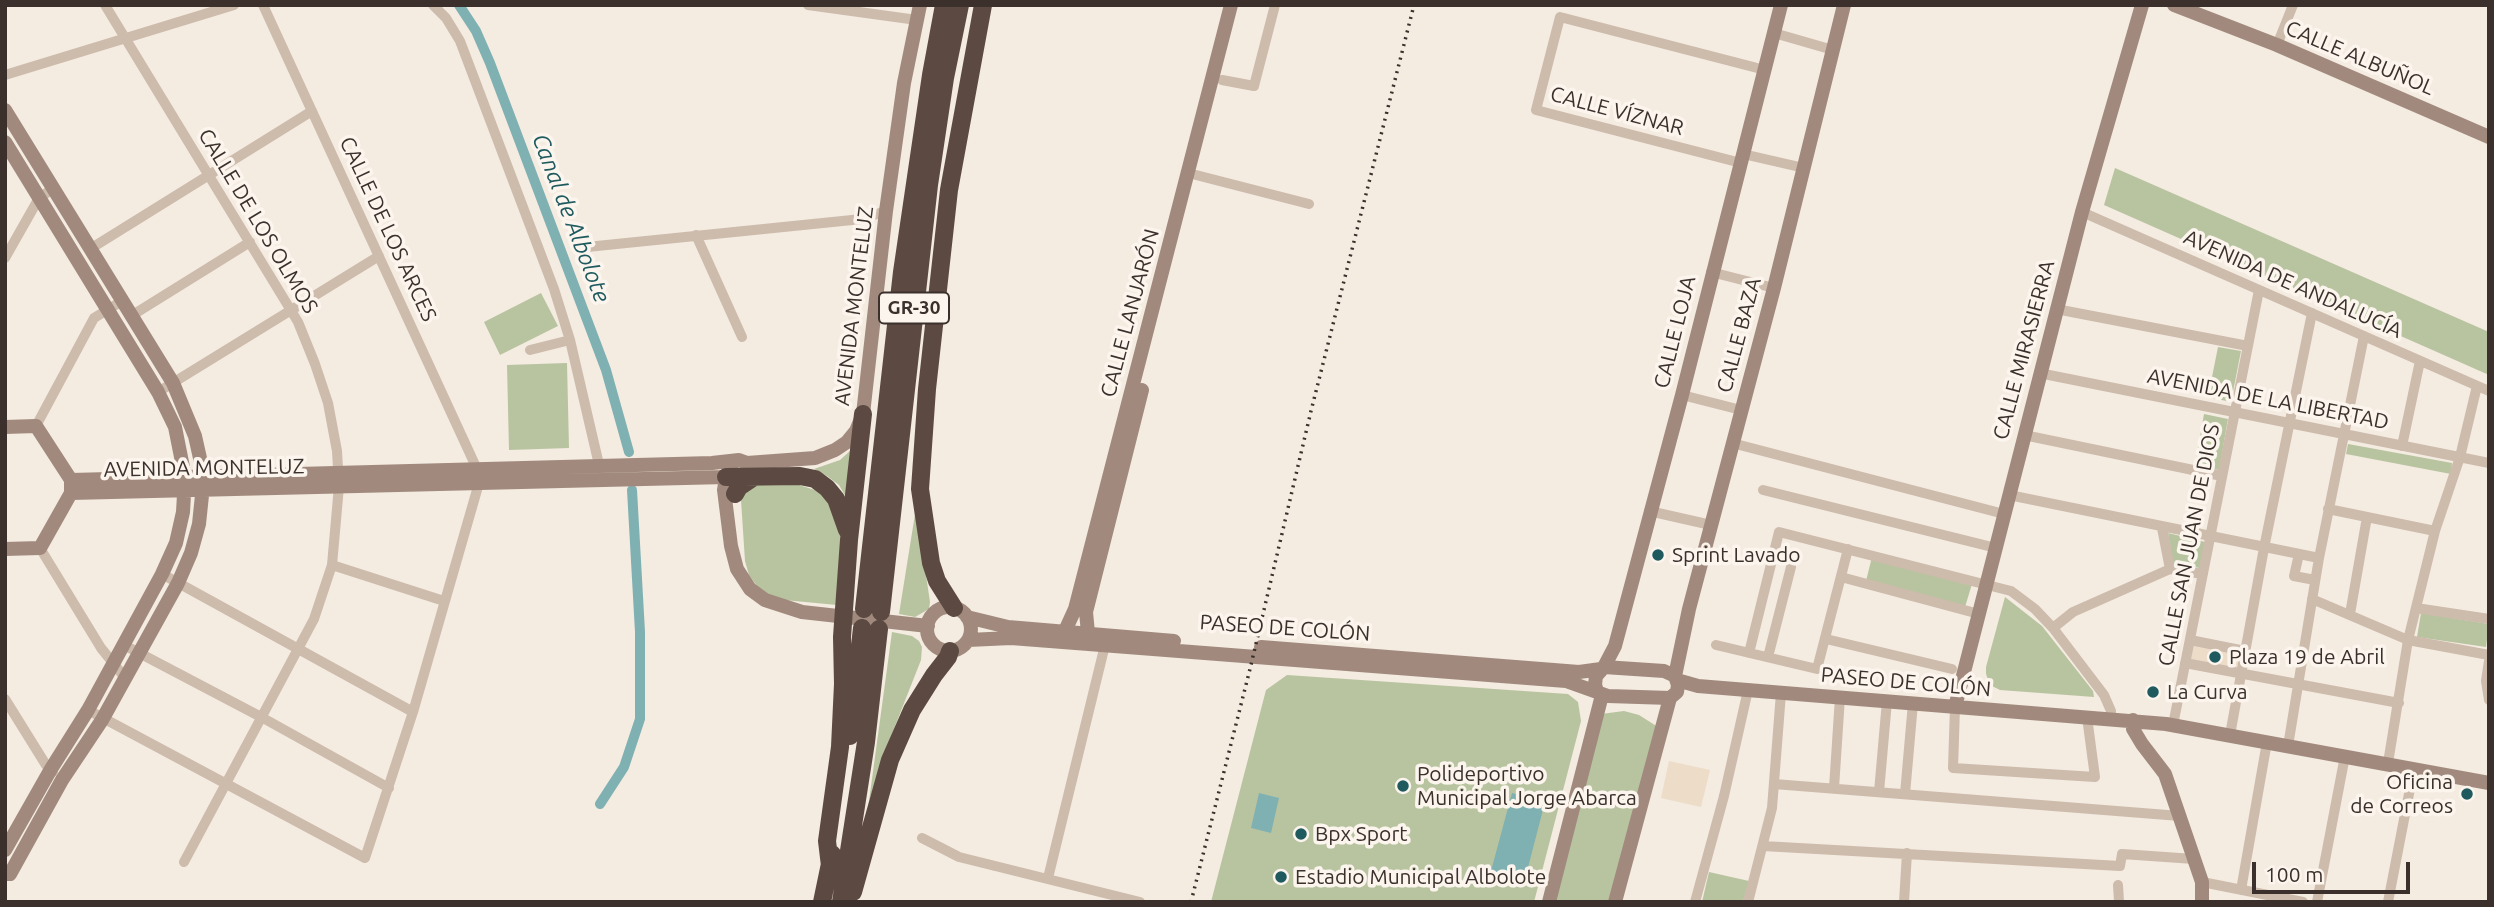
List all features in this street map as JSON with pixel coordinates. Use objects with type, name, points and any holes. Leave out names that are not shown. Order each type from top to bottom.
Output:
[{"type":"highway","name":"GR-30","points":[[841,902],[864,754],[872,620],[904,259],[930,75],[944,5]]},
{"type":"highway","name":"GR-30","points":[[822,902],[872,620],[929,184],[945,78],[960,5]]},
{"type":"highway","points":[[961,612],[937,581],[931,563],[920,489],[949,190],[983,5]]},
{"type":"highway","points":[[830,866],[827,841],[839,747],[843,684],[842,637],[849,540],[863,414]]},
{"type":"highway","points":[[726,477],[751,470],[815,480],[827,488],[836,499],[845,520],[849,540]]},
{"type":"highway","points":[[735,494],[751,470]]},
{"type":"highway","points":[[850,902],[890,760],[912,710],[950,651]]},
{"type":"street","name":"CALLE DE LOS OLMOS","points":[[104,5],[292,310],[328,403],[337,451],[339,480],[332,565],[314,619],[300,650],[184,862]]},
{"type":"street","points":[[5,75],[234,5]]},
{"type":"street","name":"CALLE DE LOS ARCES","points":[[262,5],[379,256],[477,476]]},
{"type":"street","points":[[433,5],[446,18],[460,41],[554,289],[570,340],[600,473]]},
{"type":"street","points":[[808,5],[917,20]]},
{"type":"street","name":"AVENIDA MONTELUZ","points":[[600,473],[739,460],[751,470],[815,458],[835,450],[847,442],[856,431],[863,414],[886,211],[904,83],[920,5]]},
{"type":"street","name":"CALLE LANJARÓN","points":[[1065,631],[1075,609],[1231,5]]},
{"type":"street","name":"CALLE LANJARÓN","points":[[1088,633],[1086,612],[1240,5]]},
{"type":"street","points":[[1222,80],[1254,86],[1275,5]]},
{"type":"street","name":"CALLE LOJA","points":[[1549,902],[1600,693],[1595,685],[1596,676],[1615,646],[1781,5]]},
{"type":"street","name":"CALLE BAZA","points":[[1615,902],[1675,687],[1711,525],[1774,288],[1844,5]]},
{"type":"street","name":"CALLE MIRASIERRA","points":[[1955,707],[2056,309],[2142,5]]},
{"type":"street","name":"CALLE ALBUÑOL","points":[[2174,5],[2277,45],[2489,137]]},
{"type":"street","points":[[2277,45],[2293,5]]},
{"type":"street","name":"CALLE VÍZNAR","points":[[1742,159],[1536,110],[1560,17],[1765,70]]},
{"type":"street","points":[[1774,33],[1833,50]]},
{"type":"street","points":[[5,110],[173,383],[195,436],[203,483],[199,524],[191,553],[178,583],[126,679],[62,780],[8,874]]},
{"type":"street","points":[[90,248],[312,111]]},
{"type":"street","points":[[5,142],[158,392],[175,427],[185,483],[183,512],[176,543],[162,574],[88,710],[5,850]]},
{"type":"street","points":[[1742,159],[1804,168]]},
{"type":"street","points":[[1196,175],[1309,204]]},
{"type":"street","points":[[5,258],[39,198],[54,188]]},
{"type":"street","points":[[587,247],[862,219],[886,211]]},
{"type":"street","name":"AVENIDA DE ANDALUCÍA","points":[[2082,212],[2489,391]]},
{"type":"street","points":[[696,235],[742,337]]},
{"type":"street","points":[[131,316],[250,242]]},
{"type":"street","points":[[158,392],[379,256]]},
{"type":"street","points":[[1712,272],[1774,288]]},
{"type":"street","name":"CALLE SAN JUAN DE DIOS","points":[[2173,725],[2259,290]]},
{"type":"street","points":[[36,426],[94,318],[122,300]]},
{"type":"street","points":[[2056,309],[2248,346]]},
{"type":"street","points":[[2230,735],[2264,548],[2312,313]]},
{"type":"street","points":[[2287,746],[2328,509],[2364,336]]},
{"type":"street","points":[[530,350],[570,340]]},
{"type":"street","points":[[2402,446],[2420,361]]},
{"type":"street","name":"AVENIDA DE LA LIBERTAD","points":[[2039,373],[2489,463]]},
{"type":"street","points":[[2388,763],[2408,640],[2435,531],[2460,457],[2477,386]]},
{"type":"street","points":[[1682,395],[1741,410]]},
{"type":"street","points":[[5,427],[36,426]]},
{"type":"street","points":[[36,426],[71,486],[40,548]]},
{"type":"street","points":[[2024,435],[2222,476]]},
{"type":"street","points":[[1732,443],[2004,514]]},
{"type":"street","points":[[712,463],[732,481],[735,494],[730,523]]},
{"type":"street","name":"AVENIDA MONTELUZ","points":[[71,486],[600,473],[726,477]]},
{"type":"street","points":[[88,710],[102,720],[365,858],[412,712],[477,476]]},
{"type":"street","points":[[726,477],[724,490],[731,546],[737,569],[750,589],[765,600],[784,608],[911,626],[928,626]]},
{"type":"street","points":[[1763,490],[1996,548]]},
{"type":"street","points":[[2009,495],[2319,558]]},
{"type":"street","points":[[2328,509],[2435,531]]},
{"type":"street","points":[[1650,511],[1711,525]]},
{"type":"street","points":[[2350,614],[2367,517]]},
{"type":"street","points":[[2162,528],[2171,569]]},
{"type":"street","points":[[1749,653],[1779,532],[2011,591],[2035,609],[2053,628],[2104,695],[2111,711],[2110,719]]},
{"type":"street","points":[[5,549],[40,548]]},
{"type":"street","points":[[40,548],[113,665],[126,679]]},
{"type":"street","points":[[1716,645],[1817,669],[1848,549]]},
{"type":"street","points":[[2298,554],[2294,576],[2315,580]]},
{"type":"street","points":[[332,565],[444,601]]},
{"type":"street","points":[[1768,657],[1791,567]]},
{"type":"street","points":[[2053,628],[2073,612],[2171,569],[2203,574]]},
{"type":"street","points":[[162,574],[412,712]]},
{"type":"street","points":[[1841,576],[1979,614]]},
{"type":"street","points":[[2312,599],[2408,640],[2489,655]]},
{"type":"street","points":[[2416,608],[2489,619]]},
{"type":"street","points":[[940,609],[961,612],[971,628],[968,640],[950,651],[936,646],[928,634],[930,619],[940,609]]},
{"type":"street","name":"PASEO DE COLÓN","points":[[961,612],[1008,627],[1088,633],[1216,649]]},
{"type":"street","name":"PASEO DE COLÓN","points":[[968,640],[1011,638],[1579,672],[1603,668],[1664,671],[1675,687]]},
{"type":"street","points":[[1826,639],[1952,669]]},
{"type":"street","points":[[2190,640],[2245,651]]},
{"type":"street","points":[[124,645],[389,788]]},
{"type":"street","points":[[1048,878],[1105,645]]},
{"type":"street","name":"PASEO DE COLÓN","points":[[1290,654],[1566,681],[1600,693],[1698,686],[2133,720],[2230,735],[2489,783]]},
{"type":"street","points":[[2489,661],[2486,681],[2489,700]]},
{"type":"street","points":[[2185,663],[2399,703]]},
{"type":"street","points":[[1695,902],[1724,796],[1748,690]]},
{"type":"street","points":[[1748,902],[1772,808],[1781,693]]},
{"type":"street","points":[[1834,788],[1840,697]]},
{"type":"street","points":[[5,699],[51,769],[62,780]]},
{"type":"street","points":[[1880,792],[1887,701]]},
{"type":"street","points":[[1905,794],[1913,704]]},
{"type":"street","points":[[1955,707],[1953,768],[2095,777],[2087,717]]},
{"type":"street","points":[[2133,720],[2133,729],[2165,774],[2202,882],[2202,902]]},
{"type":"street","points":[[2241,890],[2267,742]]},
{"type":"street","points":[[2317,902],[2345,756]]},
{"type":"street","points":[[2388,902],[2414,768]]},
{"type":"street","points":[[1774,784],[2180,816]]},
{"type":"street","points":[[922,838],[959,857],[1140,902]]},
{"type":"street","points":[[1763,846],[2120,866],[2122,854],[2194,859]]},
{"type":"street","points":[[1905,902],[1907,853]]},
{"type":"street","points":[[2202,882],[2303,902]]},
{"type":"street","points":[[2118,885],[2119,902]]},
{"type":"green space","points":[[2115,168],[2489,332],[2489,375],[2104,205]]},
{"type":"green space","points":[[541,293],[558,326],[500,355],[484,322]]},
{"type":"green space","points":[[2218,347],[2241,351],[2231,402],[2208,397]]},
{"type":"green space","points":[[567,363],[569,448],[509,450],[507,365]]},
{"type":"green space","points":[[2204,414],[2228,419],[2219,470],[2195,466]]},
{"type":"green space","points":[[2348,444],[2452,463],[2451,474],[2346,454]]},
{"type":"green space","points":[[850,451],[846,497],[839,485],[814,469],[840,460]]},
{"type":"green space","points":[[796,484],[821,492],[830,503],[837,519],[843,546],[837,605],[784,600],[769,595],[757,586],[749,575],[745,561],[741,500],[746,490],[754,485]]},
{"type":"green space","points":[[916,508],[930,602],[929,609],[915,617],[899,614]]},
{"type":"green space","points":[[2168,533],[2205,542],[2200,568],[2173,564]]},
{"type":"green space","points":[[1872,557],[1972,584],[1965,607],[1866,581]]},
{"type":"green space","points":[[2005,597],[2042,626],[2093,691],[2094,697],[2000,690],[1990,685],[1986,667]]},
{"type":"green space","points":[[2421,613],[2489,624],[2486,647],[2417,637]]},
{"type":"green space","points":[[892,632],[912,636],[919,641],[922,647],[921,660],[869,801]]},
{"type":"green space","name":"Polideportivo Municipal Jorge Abarca","points":[[1287,675],[1568,694],[1578,702],[1581,721],[1534,902],[1211,902],[1266,690]]},
{"type":"green space","points":[[1624,711],[1639,715],[1658,727],[1612,902],[1553,902],[1601,714]]},
{"type":"green space","points":[[1709,872],[1749,881],[1743,902],[1702,902]]},
{"type":"shaded area","name":"Plaza 19 de Abril","points":[[2194,641],[2241,650],[2236,672],[2190,664]]},
{"type":"shaded area","points":[[1669,761],[1710,770],[1701,807],[1661,798]]},
{"type":"water","points":[[1259,793],[1279,798],[1271,833],[1251,828]]},
{"type":"water","points":[[1512,793],[1545,802],[1525,879],[1491,871]]},
{"type":"waterway","name":"Canal de Albolote","points":[[459,5],[476,31],[490,63],[606,370],[629,452]]},
{"type":"waterway","name":"Canal de Albolote","points":[[600,804],[624,767],[640,719],[640,632],[632,490]]},
{"type":"railway","points":[[1191,902],[1414,5]]},
{"type":"place","name":"Sprint Lavado","points":[[1658,555]]},
{"type":"place","name":"Plaza 19 de Abril","points":[[2215,657]]},
{"type":"place","name":"La Curva","points":[[2153,692]]},
{"type":"place","name":"Polideportivo Municipal Jorge Abarca","points":[[1403,786]]},
{"type":"place","name":"Oficina de Correos","points":[[2467,794]]},
{"type":"place","name":"Bpx Sport","points":[[1301,834]]},
{"type":"place","name":"Estadio Municipal Albolote","points":[[1281,877]]}]
